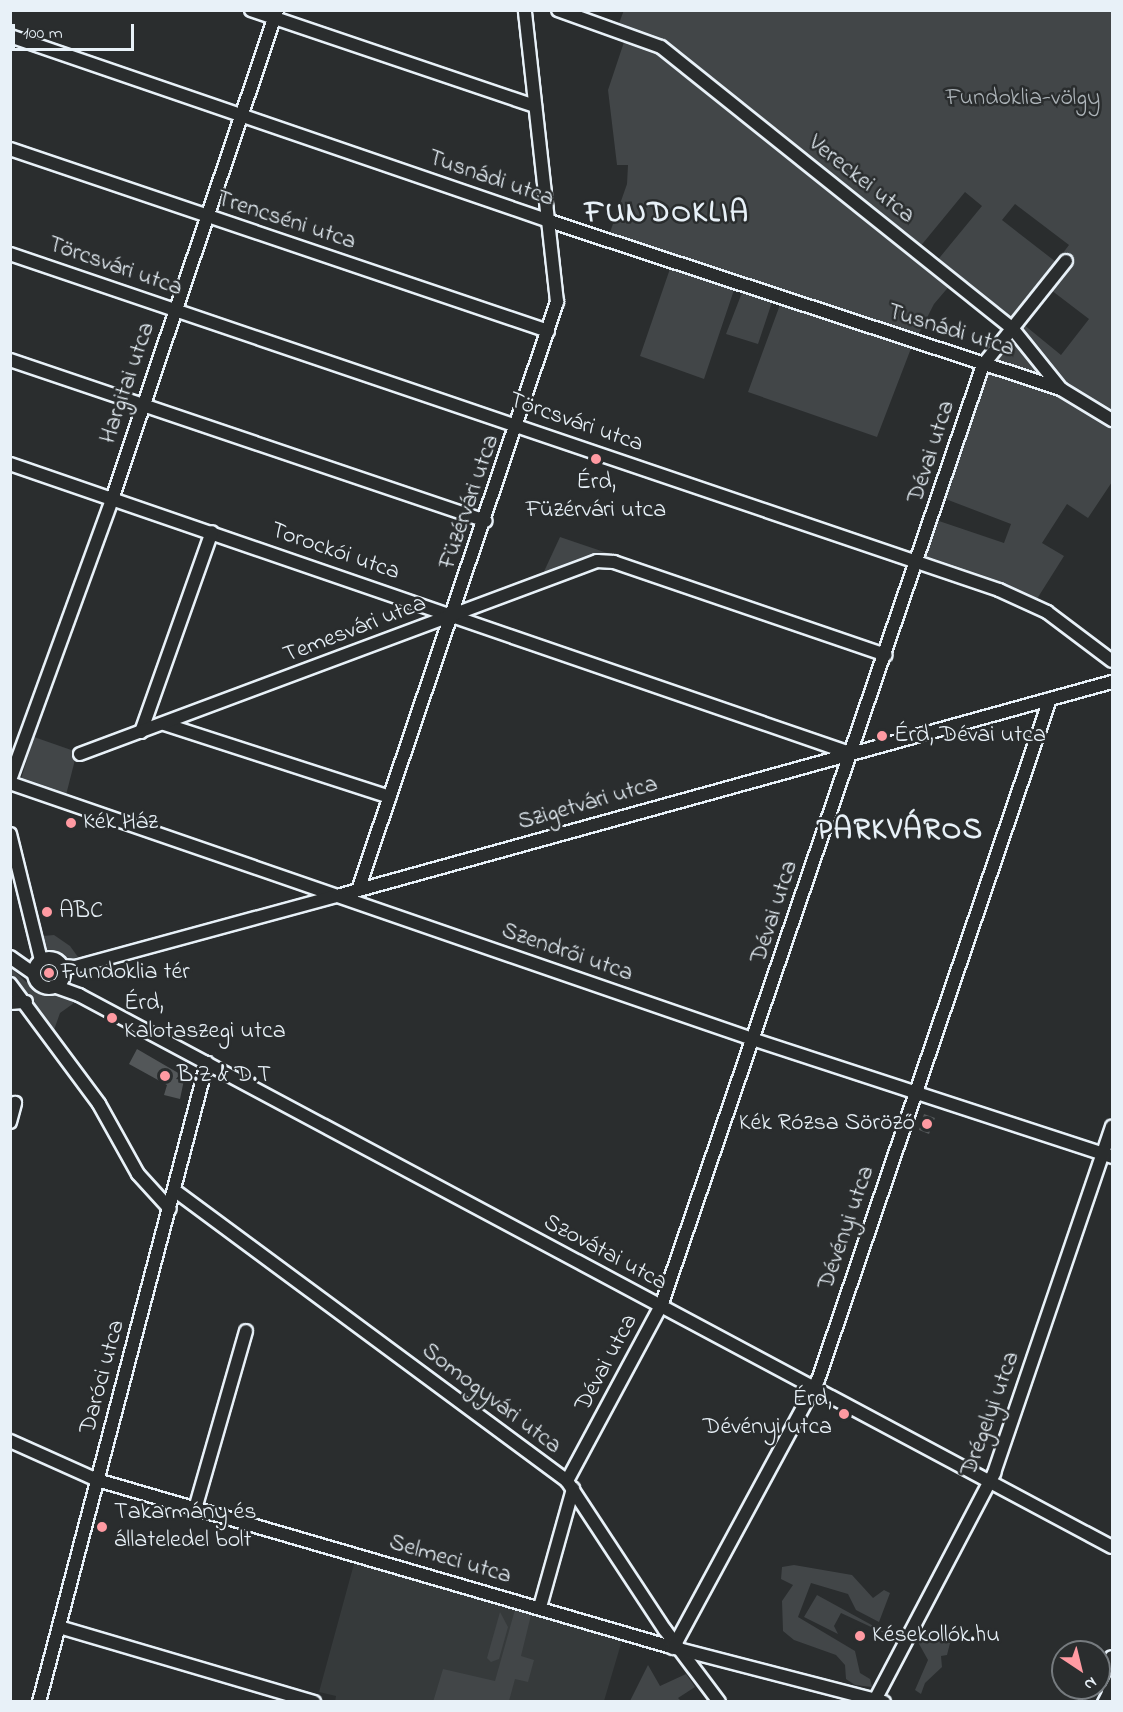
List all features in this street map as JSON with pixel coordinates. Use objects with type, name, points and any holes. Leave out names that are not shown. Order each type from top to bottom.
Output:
[{"type":"street","points":[[251,10],[276,14],[535,106]]},
{"type":"street","name":"Füzérvári utca","points":[[358,890],[486,521],[558,295],[525,10]]},
{"type":"street","name":"Vereckei utca","points":[[558,10],[661,47],[1012,328],[1061,389],[1113,420]]},
{"type":"street","name":"Hargitai utca","points":[[10,782],[112,499],[142,403],[276,14]]},
{"type":"street","name":"Tusnádi utca","points":[[10,36],[549,221],[983,365],[997,366],[1061,389]]},
{"type":"street","name":"Trencséni utca","points":[[10,149],[548,331]]},
{"type":"street","name":"Törcsvári utca","points":[[10,254],[518,425],[1028,602],[1113,661]]},
{"type":"street","name":"Dévai utca","points":[[540,1607],[570,1485],[661,1306],[755,1040],[850,753],[983,365],[1066,261]]},
{"type":"street","points":[[10,360],[486,521]]},
{"type":"street","name":"Torockói utca","points":[[10,464],[850,753]]},
{"type":"street","points":[[141,732],[212,532]]},
{"type":"street","name":"Temesvári utca","points":[[80,754],[590,563],[614,562],[885,655]]},
{"type":"street","name":"Szigetvári utca","points":[[66,970],[1113,682]]},
{"type":"street","name":"Dévényi utca","points":[[676,1646],[814,1388],[919,1093],[1050,699]]},
{"type":"street","points":[[164,724],[390,797]]},
{"type":"street","name":"Szendrői utca","points":[[10,782],[755,1040],[1108,1156]]},
{"type":"street","points":[[10,834],[39,960],[39,984],[54,986],[79,995]]},
{"type":"street","points":[[13,958],[39,960],[66,970],[79,995]]},
{"type":"street","points":[[54,986],[66,970]]},
{"type":"street","points":[[10,984],[26,1002],[115,1128],[138,1174],[170,1209]]},
{"type":"street","name":"Szovátai utca","points":[[79,995],[989,1483],[1113,1547]]},
{"type":"street","points":[[10,1003],[26,1002]]},
{"type":"street","name":"Daróci utca","points":[[39,1701],[207,1063]]},
{"type":"street","points":[[10,1122],[15,1103]]},
{"type":"street","name":"Drégelyi utca","points":[[878,1701],[989,1483],[1108,1156],[1113,1127]]},
{"type":"street","name":"Somogyvári utca","points":[[174,1190],[570,1485],[676,1646],[719,1701]]},
{"type":"street","points":[[195,1509],[246,1331]]},
{"type":"street","name":"Selmeci utca","points":[[10,1440],[97,1480],[676,1646],[878,1701]]},
{"type":"street","points":[[59,1627],[314,1701]]},
{"type":"shaded area","points":[[355,1560],[623,1637],[604,1701],[335,1702],[336,1696],[319,1692]]},
{"type":"green space","name":"Fundoklia-völgy","points":[[624,10],[1112,11],[1112,482],[1088,518],[1067,504],[1042,543],[1064,556],[1035,602],[921,561],[936,520],[1004,543],[1011,524],[943,498],[986,371],[1013,334],[951,284],[934,304],[910,351],[877,437],[748,392],[781,302],[773,299],[758,344],[726,334],[743,290],[735,287],[704,379],[640,356],[673,260],[608,238],[627,184],[628,165],[617,165],[608,90],[626,36],[546,11],[576,11],[618,26]],"holes":[[[965,192],[982,206],[936,262],[919,248]],[[1015,204],[1069,245],[1056,262],[1002,220]],[[1051,290],[1089,319],[1061,355],[1023,324]]]},
{"type":"green space","points":[[560,537],[610,554],[609,559],[541,578]]},
{"type":"green space","points":[[34,737],[77,752],[66,795],[21,779]]},
{"type":"green space","points":[[54,935],[70,946],[78,957],[65,961],[47,952],[43,936]]},
{"type":"green space","points":[[10,967],[40,995],[61,995],[74,1003],[60,1013],[54,1030],[11,979]]},
{"type":"green space","points":[[794,1565],[852,1575],[873,1598],[884,1590],[890,1593],[879,1622],[856,1610],[848,1594],[811,1583],[798,1617],[855,1651],[860,1673],[870,1679],[872,1687],[855,1685],[846,1679],[845,1665],[836,1655],[794,1640],[783,1631],[782,1601],[793,1585],[781,1579],[782,1567]]},
{"type":"green space","points":[[817,1595],[899,1640],[841,1613],[834,1626],[838,1634],[804,1617]]},
{"type":"green space","points":[[516,1606],[532,1611],[521,1656],[534,1660],[528,1682],[515,1679],[509,1701],[433,1702],[443,1669],[495,1681]]},
{"type":"green space","points":[[500,1612],[508,1627],[499,1659],[491,1662],[487,1658]]},
{"type":"green space","points":[[924,1635],[950,1643],[947,1655],[941,1656],[942,1667],[925,1683],[921,1694],[915,1690],[928,1660],[918,1642]]},
{"type":"green space","points":[[648,1665],[660,1686],[686,1674],[695,1687],[678,1698],[681,1701],[630,1701]]},
{"type":"building","name":"B.Z & D.T","points":[[137,1049],[180,1074],[176,1079],[184,1080],[180,1099],[164,1095],[167,1085],[129,1064]]},
{"type":"building","name":"Kék Rózsa Söröző","points":[[924,1114],[935,1118],[929,1134],[919,1130]]},
{"type":"place","name":"Érd, Füzérvári utca","points":[[596,459]]},
{"type":"place","name":"Érd, Dévai utca","points":[[882,736]]},
{"type":"place","name":"Kék Ház","points":[[71,823]]},
{"type":"place","name":"ABC","points":[[47,912]]},
{"type":"place","name":"Fundoklia tér","points":[[49,973]]},
{"type":"place","name":"Érd, Kalotaszegi utca","points":[[112,1018]]},
{"type":"place","name":"B.Z & D.T","points":[[165,1076]]},
{"type":"place","name":"Kék Rózsa Söröző","points":[[927,1124]]},
{"type":"place","name":"Érd, Dévényi utca","points":[[844,1414]]},
{"type":"place","name":"Takarmány és állateledel bolt","points":[[102,1527]]},
{"type":"place","name":"Késekollók.hu","points":[[860,1636]]},
{"type":"district","name":"FUNDOKLIA","points":[[667,214]]},
{"type":"district","name":"PARKVÁROS","points":[[900,831]]}]
